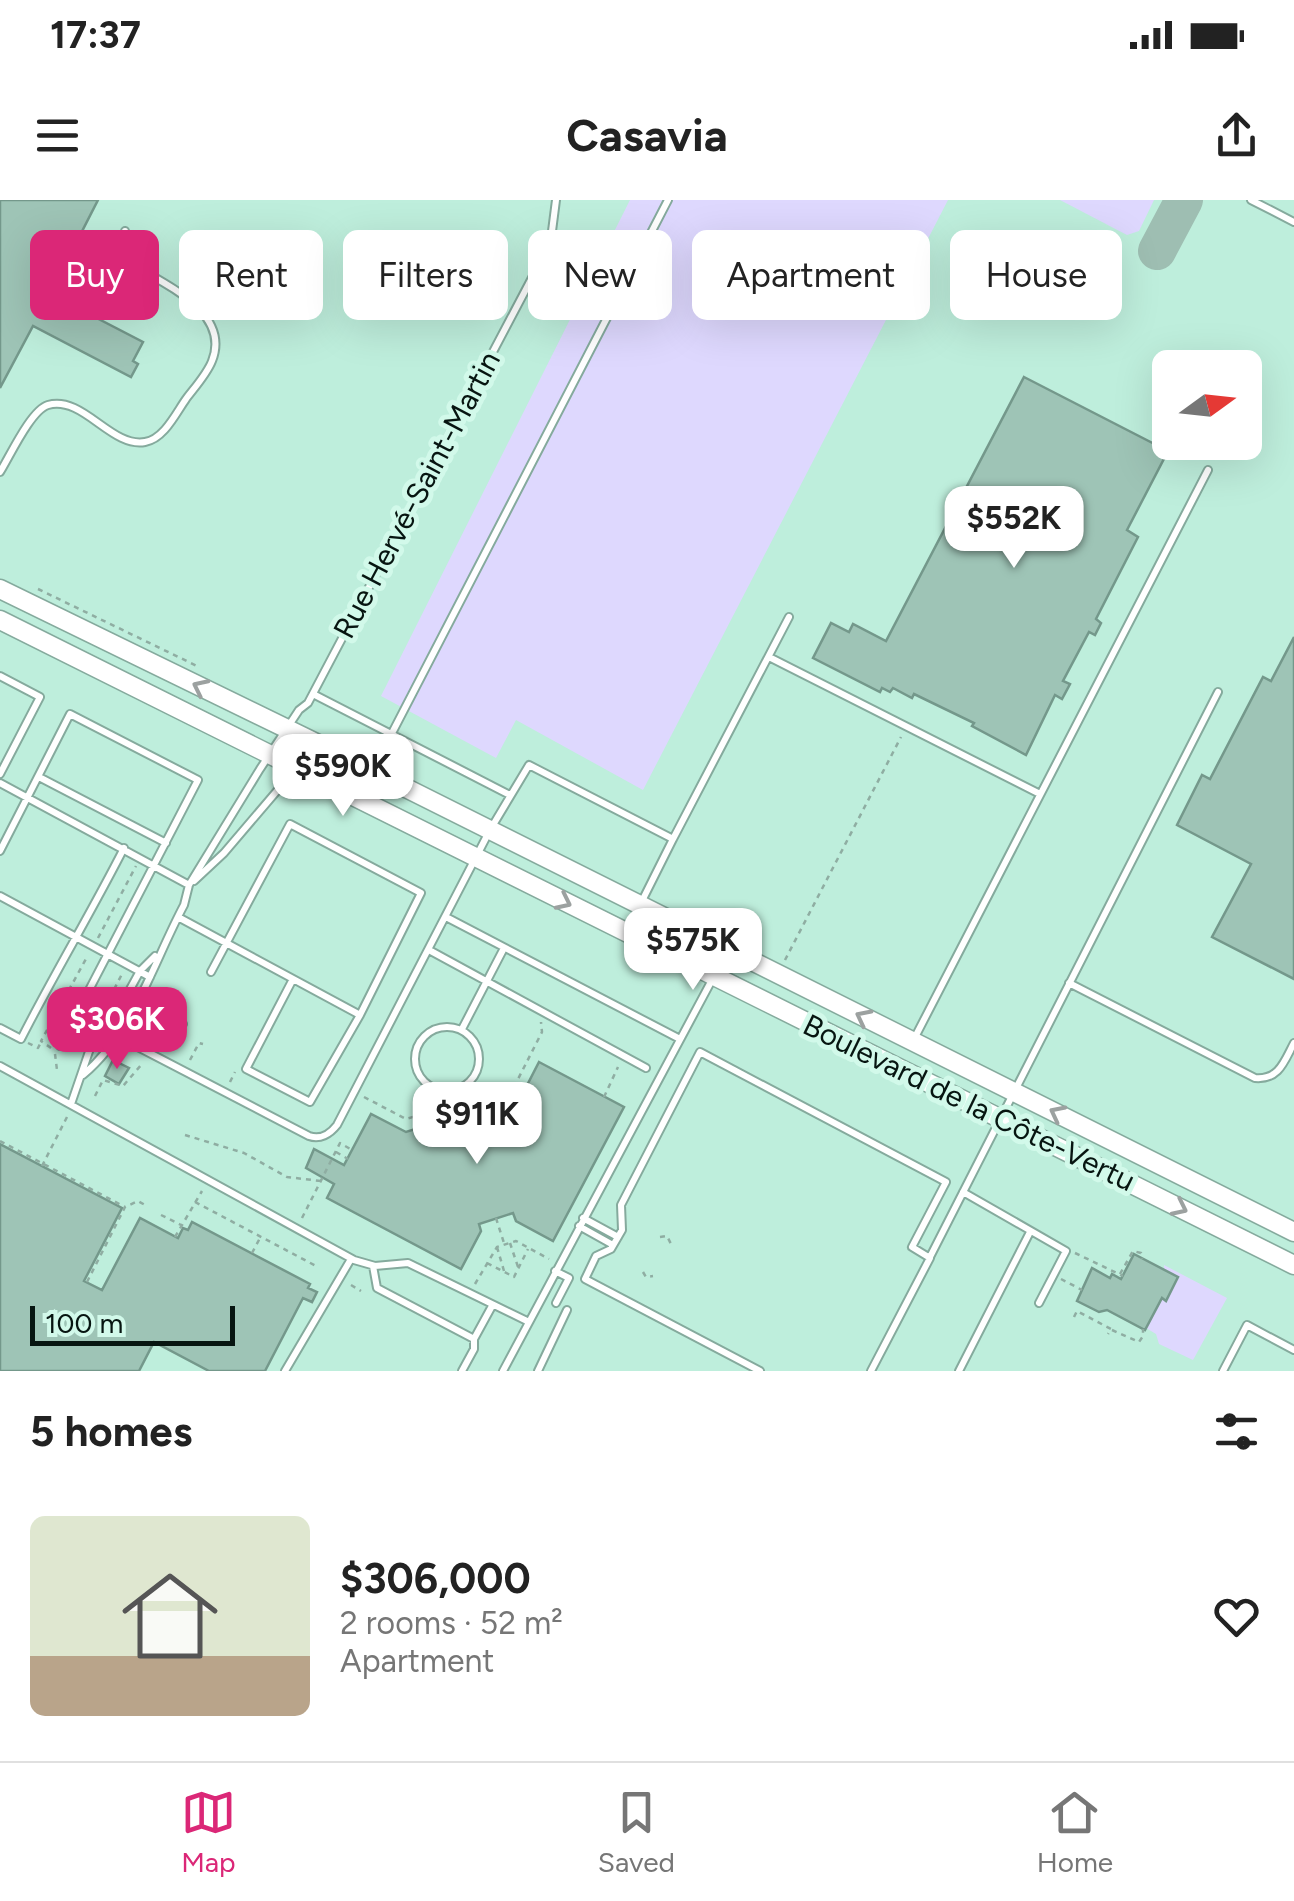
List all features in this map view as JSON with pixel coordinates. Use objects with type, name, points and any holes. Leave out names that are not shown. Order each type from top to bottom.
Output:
[{"type":"street","name":"Boulevard de la Côte-Vertu","points":[[0,589],[1294,1232]]},
{"type":"street","name":"Boulevard de la Côte-Vertu","points":[[0,620],[1294,1265]]},
{"type":"lane","name":"Rue Hervé-Saint-Martin","points":[[190,885],[313,694],[544,255],[551,238],[556,200]]},
{"type":"lane","points":[[392,736],[668,200]]},
{"type":"lane","points":[[1251,200],[1294,222]]},
{"type":"lane","points":[[0,472],[37,411],[49,405],[66,404],[119,435],[141,443],[153,439],[166,427],[212,363],[216,346],[215,330],[207,315],[159,282]]},
{"type":"lane","points":[[912,1042],[1208,470]]},
{"type":"lane","points":[[640,905],[790,617]]},
{"type":"lane","points":[[769,657],[1040,794]]},
{"type":"lane","points":[[0,676],[40,697],[0,774]]},
{"type":"lane","points":[[870,1371],[1218,692]]},
{"type":"lane","points":[[313,694],[510,795]]},
{"type":"lane","points":[[0,852],[70,714],[198,780],[60,1046]]},
{"type":"lane","points":[[109,1020],[134,1045],[309,1136],[323,1136],[337,1125],[490,830],[529,765],[674,839]]},
{"type":"lane","points":[[83,1075],[105,1056],[134,1009],[190,885],[224,853],[282,785],[304,773]]},
{"type":"lane","points":[[39,776],[167,844]]},
{"type":"lane","points":[[0,784],[190,885]]},
{"type":"lane","points":[[211,972],[290,824],[421,894],[360,1015],[310,1102],[246,1069],[293,979]]},
{"type":"lane","points":[[0,1028],[21,1039],[124,848]]},
{"type":"lane","points":[[0,896],[150,977]]},
{"type":"lane","points":[[178,916],[360,1015]]},
{"type":"lane","points":[[446,918],[678,1038]]},
{"type":"lane","points":[[462,1030],[504,948]]},
{"type":"lane","points":[[428,950],[646,1068]]},
{"type":"lane","points":[[71,1104],[92,1041],[125,999],[137,970],[160,951]]},
{"type":"lane","points":[[503,1371],[714,976]]},
{"type":"lane","points":[[1069,984],[1255,1078],[1268,1079],[1278,1073],[1294,1043]]},
{"type":"lane","points":[[125,999],[138,1000],[181,1028]]},
{"type":"lane","points":[[125,999],[134,1009],[181,1028]]},
{"type":"lane","points":[[451,1026],[462,1030],[476,1045],[479,1066],[467,1084],[457,1090],[436,1090],[420,1077],[414,1056],[422,1037],[430,1030],[451,1026]]},
{"type":"lane","points":[[760,1371],[585,1279],[596,1256],[616,1241],[623,1226],[621,1205],[700,1052],[946,1182],[912,1247],[930,1258]]},
{"type":"lane","points":[[0,1066],[351,1259],[372,1266],[408,1263],[528,1322]]},
{"type":"lane","points":[[963,1192],[1066,1251],[1039,1303]]},
{"type":"lane","points":[[581,1222],[616,1241]]},
{"type":"lane","points":[[959,1371],[1030,1232]]},
{"type":"lane","points":[[285,1371],[351,1259]]},
{"type":"lane","points":[[372,1266],[378,1288],[474,1340]]},
{"type":"lane","points":[[555,1271],[569,1278],[556,1303]]},
{"type":"lane","points":[[462,1371],[492,1306]]},
{"type":"lane","points":[[538,1371],[567,1310]]},
{"type":"lane","points":[[1223,1371],[1247,1324],[1294,1350]]},
{"type":"path","points":[[29,585],[195,665]]},
{"type":"path","points":[[778,974],[906,726]]},
{"type":"path","points":[[97,939],[137,864]]},
{"type":"path","points":[[35,1046],[38,1048],[90,951]]},
{"type":"path","points":[[94,999],[106,1004],[122,973],[137,970]]},
{"type":"path","points":[[71,986],[80,992]]},
{"type":"path","points":[[181,1028],[202,1043],[190,1060]]},
{"type":"path","points":[[362,1096],[406,1119],[514,1087],[542,1032]]},
{"type":"path","points":[[42,1041],[54,1052],[57,1070]]},
{"type":"path","points":[[95,1096],[103,1080],[123,1086],[142,1064]]},
{"type":"path","points":[[604,1097],[618,1072]]},
{"type":"path","points":[[457,1090],[468,1126]]},
{"type":"path","points":[[43,1165],[67,1117]]},
{"type":"path","points":[[184,1135],[244,1153],[287,1177],[321,1181]]},
{"type":"path","points":[[0,1141],[126,1207]]},
{"type":"path","points":[[301,1220],[340,1143],[352,1150]]},
{"type":"path","points":[[336,1152],[348,1159]]},
{"type":"path","points":[[176,1237],[203,1188]]},
{"type":"path","points":[[86,1282],[126,1207],[138,1201],[144,1205]]},
{"type":"path","points":[[196,1202],[318,1267]]},
{"type":"path","points":[[161,1215],[182,1226]]},
{"type":"path","points":[[496,1218],[504,1244]]},
{"type":"path","points":[[252,1253],[260,1236]]},
{"type":"path","points":[[660,1237],[667,1236],[671,1244]]},
{"type":"path","points":[[474,1285],[497,1246],[516,1240],[550,1259]]},
{"type":"path","points":[[510,1243],[518,1268]]},
{"type":"path","points":[[497,1246],[505,1272]]},
{"type":"path","points":[[486,1262],[514,1277],[529,1248]]},
{"type":"path","points":[[1066,1251],[1085,1255],[1122,1275],[1133,1251],[1141,1253],[1142,1259]]},
{"type":"path","points":[[643,1272],[646,1277],[653,1276]]},
{"type":"path","points":[[1071,1284],[1082,1290]]},
{"type":"path","points":[[351,1285],[362,1291]]},
{"type":"path","points":[[1074,1316],[1077,1311],[1109,1332],[1139,1342],[1143,1329]]},
{"type":"path","points":[[1098,1322],[1102,1315]]},
{"type":"shaded area","points":[[0,200],[1294,200],[1294,1371],[0,1371]]},
{"type":"shaded area","points":[[630,200],[948,200],[930,235],[930,230],[692,230],[692,320],[886,320],[643,790],[516,720],[496,758],[381,696],[570,320],[672,320],[672,230],[615,230]]},
{"type":"shaded area","points":[[1060,200],[1154,200],[1139,231],[1127,235]]},
{"type":"shaded area","points":[[1164,1265],[1227,1298],[1193,1360],[1159,1344],[1156,1334],[1146,1328],[1156,1308],[1138,1286],[1165,1300]]},
{"type":"building","points":[[0,200],[98,200],[83,230],[30,230],[30,320],[101,320],[143,342],[133,361],[138,364],[131,377],[33,326],[0,388]]},
{"type":"building","points":[[1024,377],[1152,443],[1152,460],[1163,460],[1127,530],[1138,537],[1096,619],[1101,623],[1095,635],[1089,632],[1063,681],[1070,684],[1062,699],[1055,695],[1026,755],[972,726],[974,723],[914,694],[912,698],[893,688],[890,692],[882,688],[880,692],[813,658],[831,623],[849,632],[853,624],[886,641]]},
{"type":"building","points":[[1294,637],[1294,979],[1212,937],[1251,864],[1177,825],[1202,775],[1210,779],[1263,677],[1271,681]]},
{"type":"building","points":[[113,1060],[129,1068],[119,1084],[105,1076]]},
{"type":"building","points":[[539,1062],[624,1107],[553,1241],[516,1221],[513,1213],[479,1224],[481,1231],[461,1269],[327,1198],[334,1184],[306,1168],[314,1149],[344,1165],[371,1114],[406,1132],[447,1119],[451,1132],[485,1121],[481,1109],[521,1097]]},
{"type":"building","points":[[0,1144],[122,1208],[84,1281],[102,1290],[140,1218],[178,1238],[192,1222],[310,1284],[308,1288],[317,1292],[312,1302],[303,1298],[265,1371],[209,1371],[154,1342],[139,1371],[0,1371]]},
{"type":"building","points":[[1134,1254],[1178,1277],[1145,1330],[1107,1310],[1099,1312],[1077,1301],[1092,1268],[1121,1279]]},
{"type":"taxiway","points":[[1157,251],[1184,200]]}]
